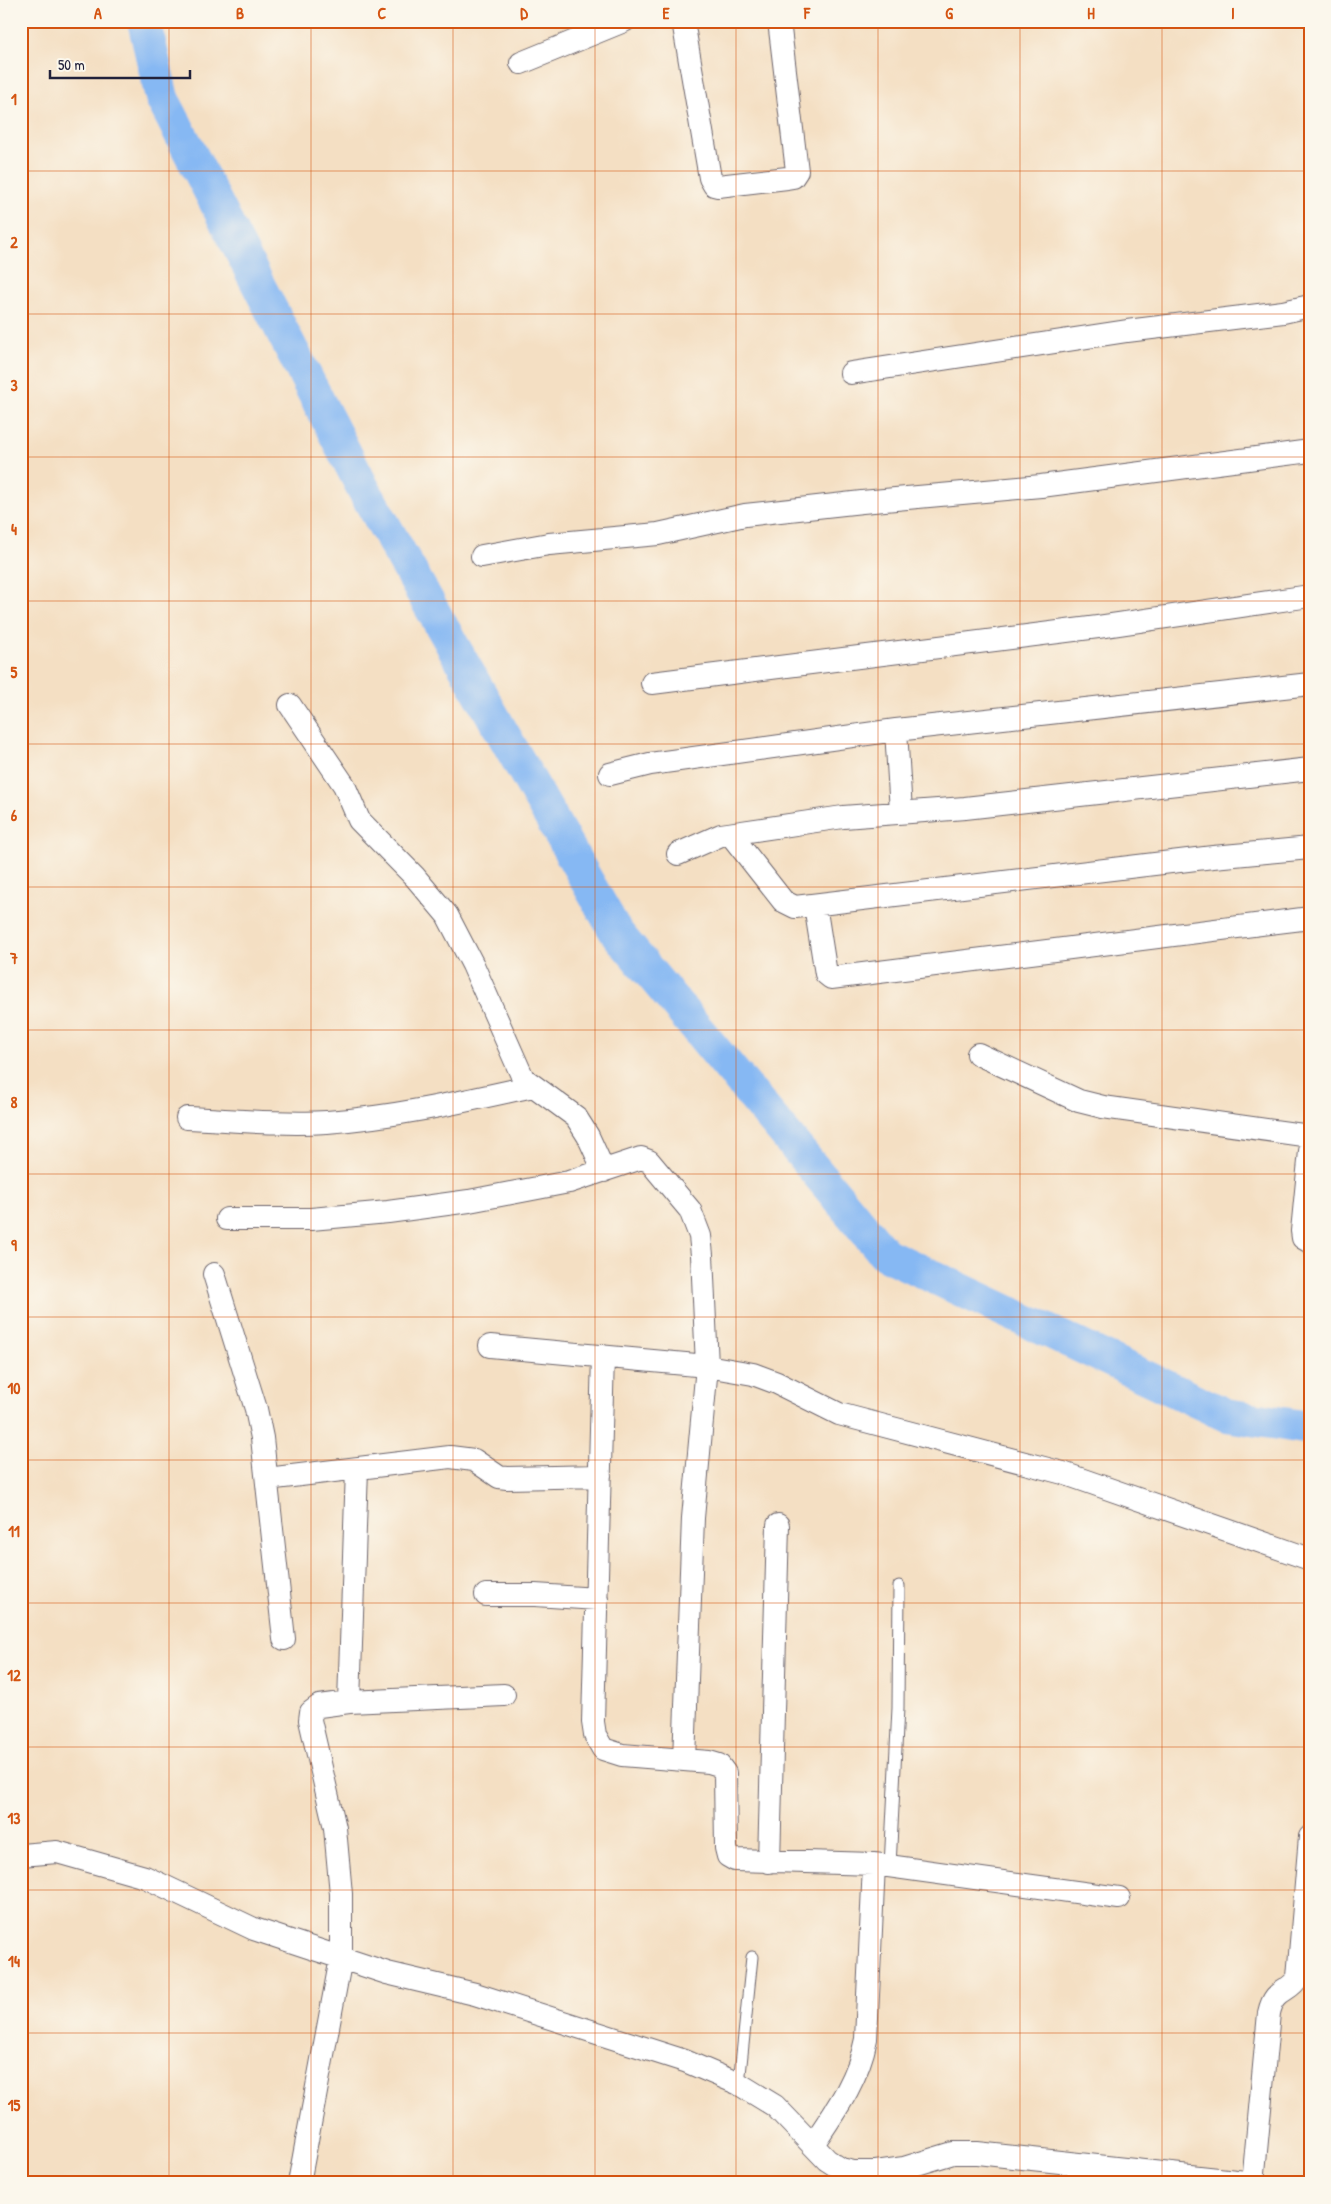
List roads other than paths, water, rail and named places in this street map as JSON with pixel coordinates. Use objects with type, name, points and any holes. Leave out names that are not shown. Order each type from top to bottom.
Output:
[{"type":"street","points":[[521,63],[624,21]]},
{"type":"street","points":[[683,21],[710,178],[718,186],[787,178],[796,174],[779,21]]},
{"type":"street","points":[[851,373],[1127,331],[1283,312],[1310,306]]},
{"type":"street","points":[[482,556],[549,544],[658,534],[744,515],[881,500],[1041,486],[1310,451]]},
{"type":"street","points":[[652,683],[1098,627],[1310,596]]},
{"type":"street","points":[[610,774],[650,764],[896,730],[1310,684]]},
{"type":"street","points":[[290,704],[344,785],[359,820],[416,877],[447,915],[473,965],[520,1072],[533,1086],[576,1117],[588,1136],[604,1171]]},
{"type":"street","points":[[896,730],[901,812]]},
{"type":"street","points":[[678,854],[713,838],[844,818],[965,808],[1310,770]]},
{"type":"street","points":[[731,835],[786,904],[795,907],[1213,857],[1310,848]]},
{"type":"street","points":[[815,905],[826,974],[832,978],[1310,918]]},
{"type":"street","points":[[978,1054],[1078,1101],[1103,1107],[1310,1136]]},
{"type":"street","points":[[186,1118],[326,1122],[416,1111],[533,1086]]},
{"type":"street","points":[[1310,1151],[1302,1231],[1303,1238],[1310,1242]]},
{"type":"street","points":[[227,1220],[311,1219],[388,1212],[540,1188],[604,1171],[636,1158],[645,1159],[654,1166],[690,1210],[700,1236],[702,1255],[707,1366],[694,1518],[684,1760]]},
{"type":"street","points":[[214,1274],[256,1409],[262,1438],[284,1639]]},
{"type":"street","points":[[490,1346],[707,1366],[753,1374],[777,1383],[839,1414],[1063,1473],[1310,1558]]},
{"type":"street","points":[[603,1356],[594,1722],[598,1742],[603,1749],[610,1752],[716,1763],[723,1768],[725,1773],[726,1848],[728,1856],[742,1861],[882,1865],[1119,1898]]},
{"type":"street","points":[[267,1479],[464,1457],[483,1465],[499,1477],[600,1476]]},
{"type":"street","points":[[349,1702],[357,1469]]},
{"type":"street","points":[[769,1862],[778,1525]]},
{"type":"street","points":[[486,1595],[597,1598]]},
{"type":"street","points":[[299,2183],[341,1958],[341,1894],[335,1828],[310,1720],[312,1712],[315,1708],[349,1702],[504,1695]]},
{"type":"street","points":[[21,1854],[57,1852],[145,1877],[240,1924],[387,1973],[474,1994],[685,2060],[739,2084],[775,2106],[827,2160],[840,2169],[852,2172],[876,2172],[904,2168],[914,2174],[953,2153],[977,2153],[1254,2183],[1268,2013],[1274,1998],[1296,1982],[1298,1977],[1309,1851]]},
{"type":"street","points":[[813,2144],[844,2099],[862,2059],[866,2039],[882,1865]]},
{"type":"lane","points":[[882,1865],[898,1708],[899,1586]]},
{"type":"lane","points":[[739,2084],[752,1958]]},
{"type":"waterway","points":[[144,21],[162,98],[364,490],[616,932],[885,1254],[1226,1415],[1310,1428]]}]
